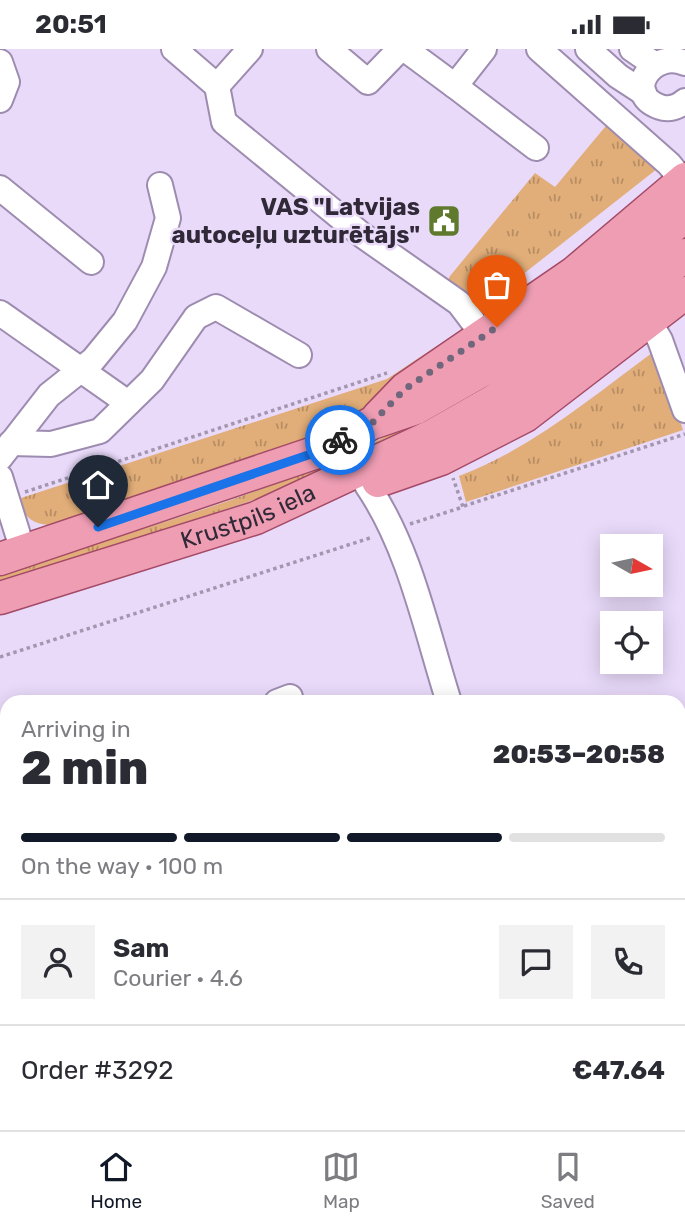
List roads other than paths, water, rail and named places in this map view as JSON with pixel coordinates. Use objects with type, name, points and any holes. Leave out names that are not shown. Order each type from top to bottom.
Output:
[{"type":"main road","points":[[372,423],[405,389],[574,273],[684,180]]},
{"type":"main road","name":"Krustpils iela","points":[[0,598],[256,518],[435,435],[492,402],[579,323],[685,216]]},
{"type":"main road","name":"Krustpils iela","points":[[11,555],[314,453],[372,423],[416,408],[579,323],[685,255]]},
{"type":"main road","points":[[256,518],[367,485],[441,459],[525,416],[650,323],[685,293]]},
{"type":"street","points":[[174,49],[218,86],[224,122],[362,235],[459,303],[484,336]]},
{"type":"street","points":[[218,86],[250,49]]},
{"type":"street","points":[[329,49],[368,82],[400,49]]},
{"type":"street","points":[[405,49],[536,148]]},
{"type":"street","points":[[456,86],[484,49]]},
{"type":"street","points":[[539,49],[670,164],[684,180]]},
{"type":"street","points":[[588,49],[618,76],[644,93],[649,100],[664,108],[673,108],[685,101]]},
{"type":"street","points":[[644,93],[642,76],[659,56]]},
{"type":"street","points":[[0,62],[7,82],[0,100]]},
{"type":"street","points":[[6,450],[49,395],[80,371],[125,321],[154,267],[167,218],[160,185]]},
{"type":"street","points":[[0,188],[91,262]]},
{"type":"street","points":[[6,450],[77,440],[100,431],[152,380],[196,317],[216,307],[299,355]]},
{"type":"street","points":[[0,313],[128,403]]},
{"type":"street","points":[[650,323],[660,340],[685,410]]},
{"type":"street","points":[[367,485],[383,508],[392,530],[447,695]]},
{"type":"street","points":[[4,487],[11,555]]},
{"type":"place","name":"VAS \"Latvijas autoceļu uzturētājs\"","points":[[444,221]]}]
